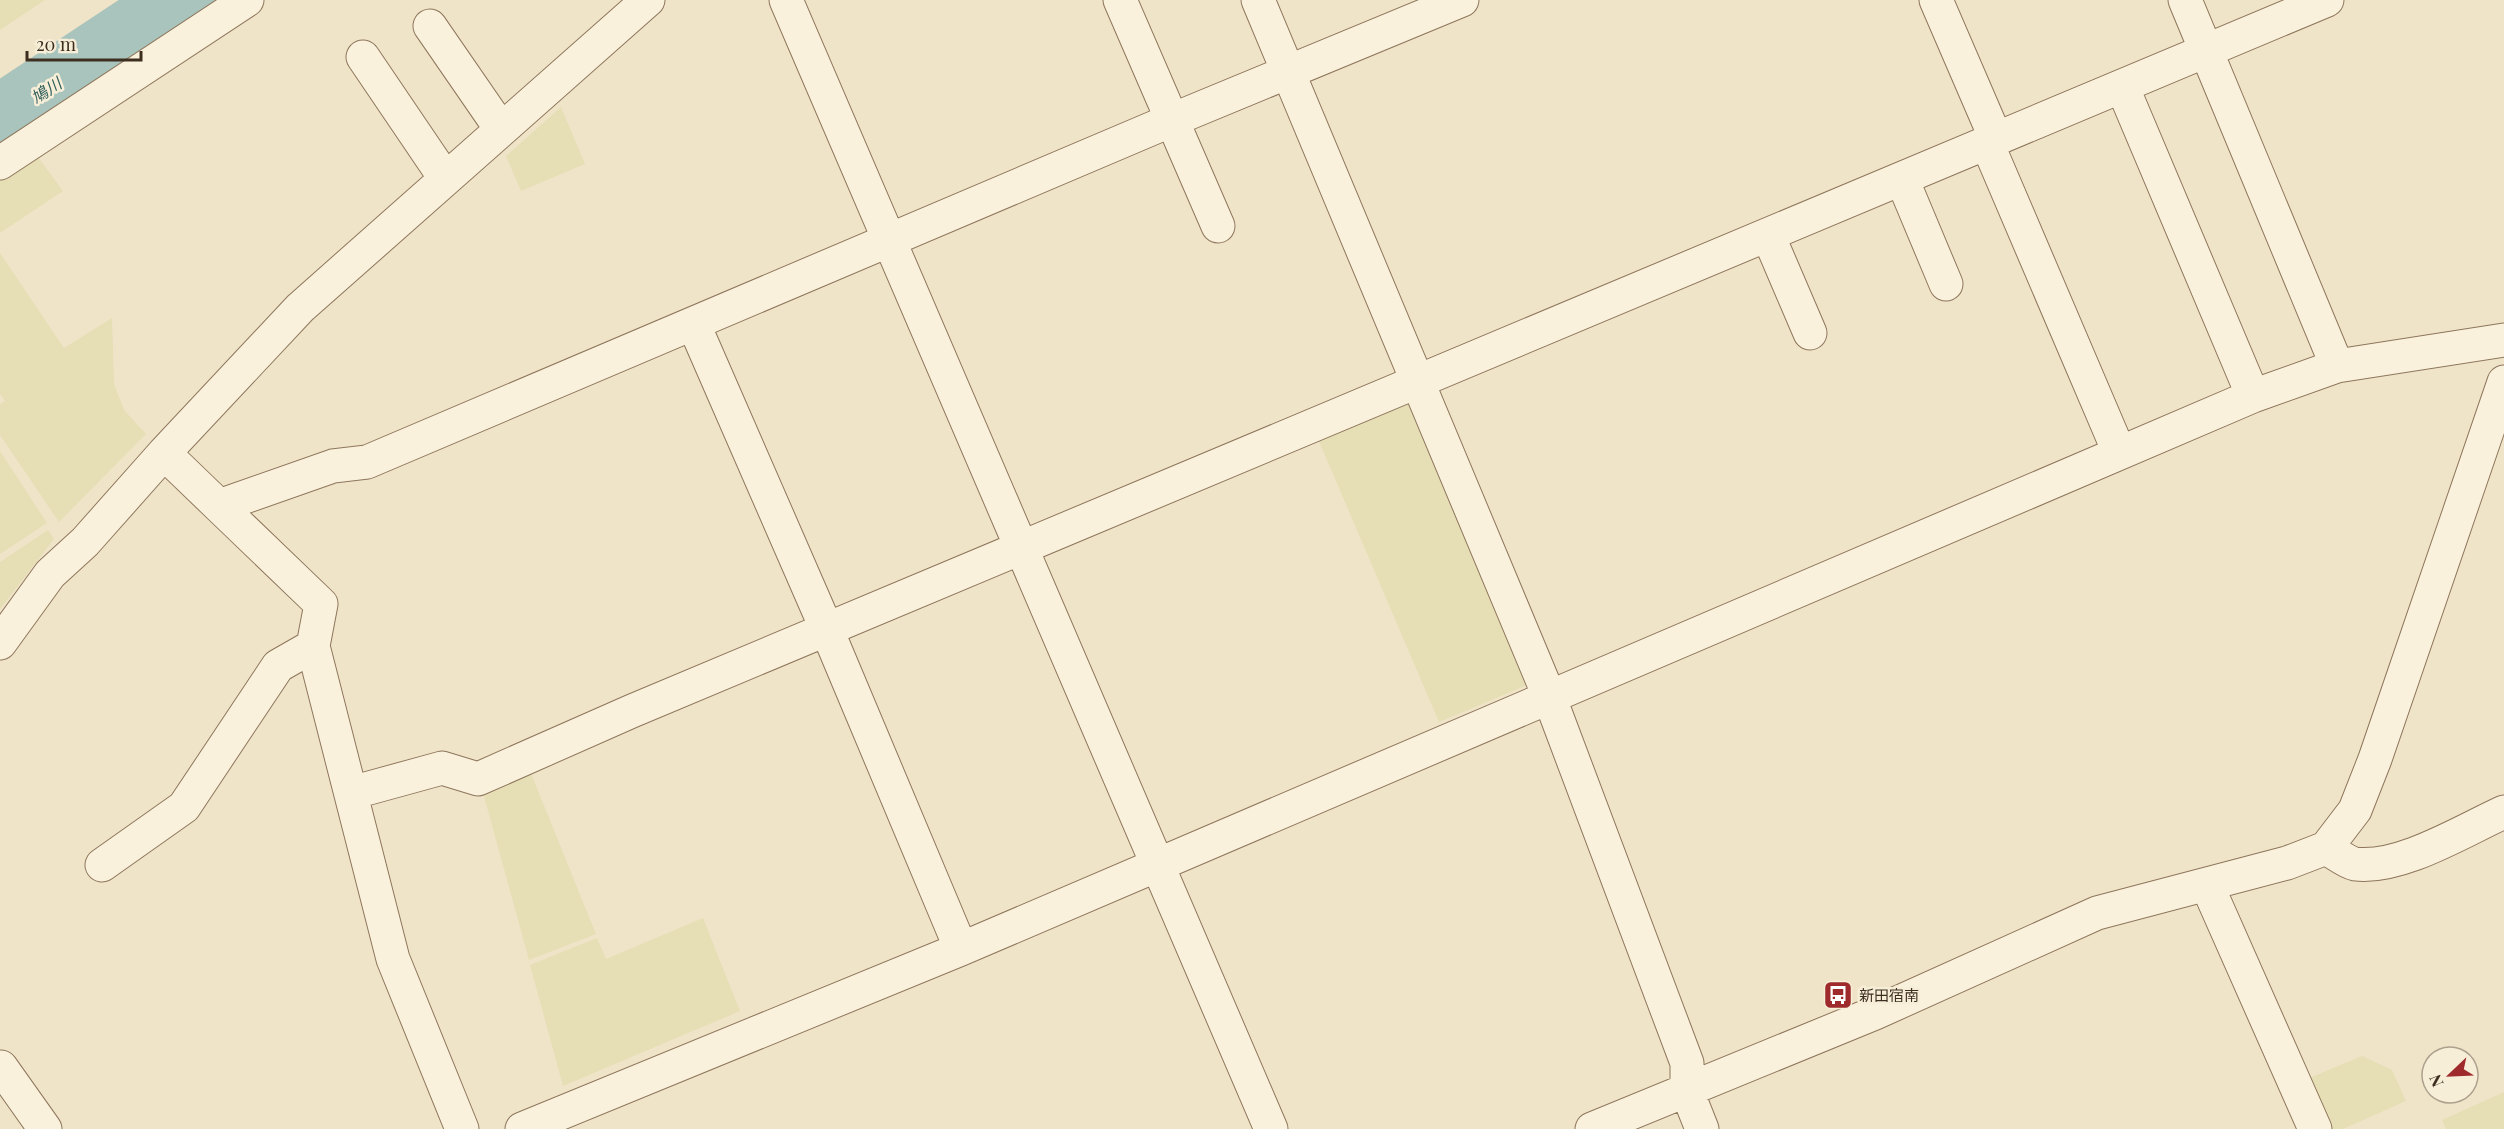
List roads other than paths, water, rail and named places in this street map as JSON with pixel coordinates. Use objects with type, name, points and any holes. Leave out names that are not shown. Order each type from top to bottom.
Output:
[{"type":"street","points":[[0,163],[247,0]]},
{"type":"street","points":[[0,643],[50,574],[85,542],[164,453],[300,308],[648,0]]},
{"type":"street","points":[[787,0],[1271,1129]]},
{"type":"street","points":[[1120,0],[1218,226]]},
{"type":"street","points":[[1258,0],[1416,383],[1549,696],[1687,1063],[1687,1091],[1702,1129]]},
{"type":"street","points":[[219,506],[333,466],[367,462],[890,242],[1172,120],[1462,0]]},
{"type":"street","points":[[1936,0],[2119,452]]},
{"type":"street","points":[[2185,0],[2337,366]]},
{"type":"street","points":[[351,793],[442,768],[478,779],[827,630],[2327,0]]},
{"type":"street","points":[[430,26],[501,129]]},
{"type":"street","points":[[363,57],[445,178]]},
{"type":"street","points":[[2122,86],[2253,396]]},
{"type":"street","points":[[1902,179],[1946,284]]},
{"type":"street","points":[[1768,235],[1810,333]]},
{"type":"street","points":[[694,325],[827,630],[961,948]]},
{"type":"street","points":[[522,1129],[1157,866],[2253,396],[2337,366],[2504,340]]},
{"type":"street","points":[[1592,1129],[1875,1013],[2097,913],[2287,863],[2326,848],[2355,810],[2375,759],[2504,382]]},
{"type":"street","points":[[164,453],[321,604],[313,646],[393,959],[462,1129]]},
{"type":"street","points":[[102,865],[184,807],[278,666],[313,646]]},
{"type":"street","points":[[2326,848],[2354,864],[2405,857],[2504,812]]},
{"type":"street","points":[[2207,885],[2315,1129]]},
{"type":"street","points":[[1,1067],[45,1129]]},
{"type":"waterway","name":"鳩川","points":[[0,120],[181,0]]},
{"type":"place","name":"新田宿南","points":[[1838,995]]}]
